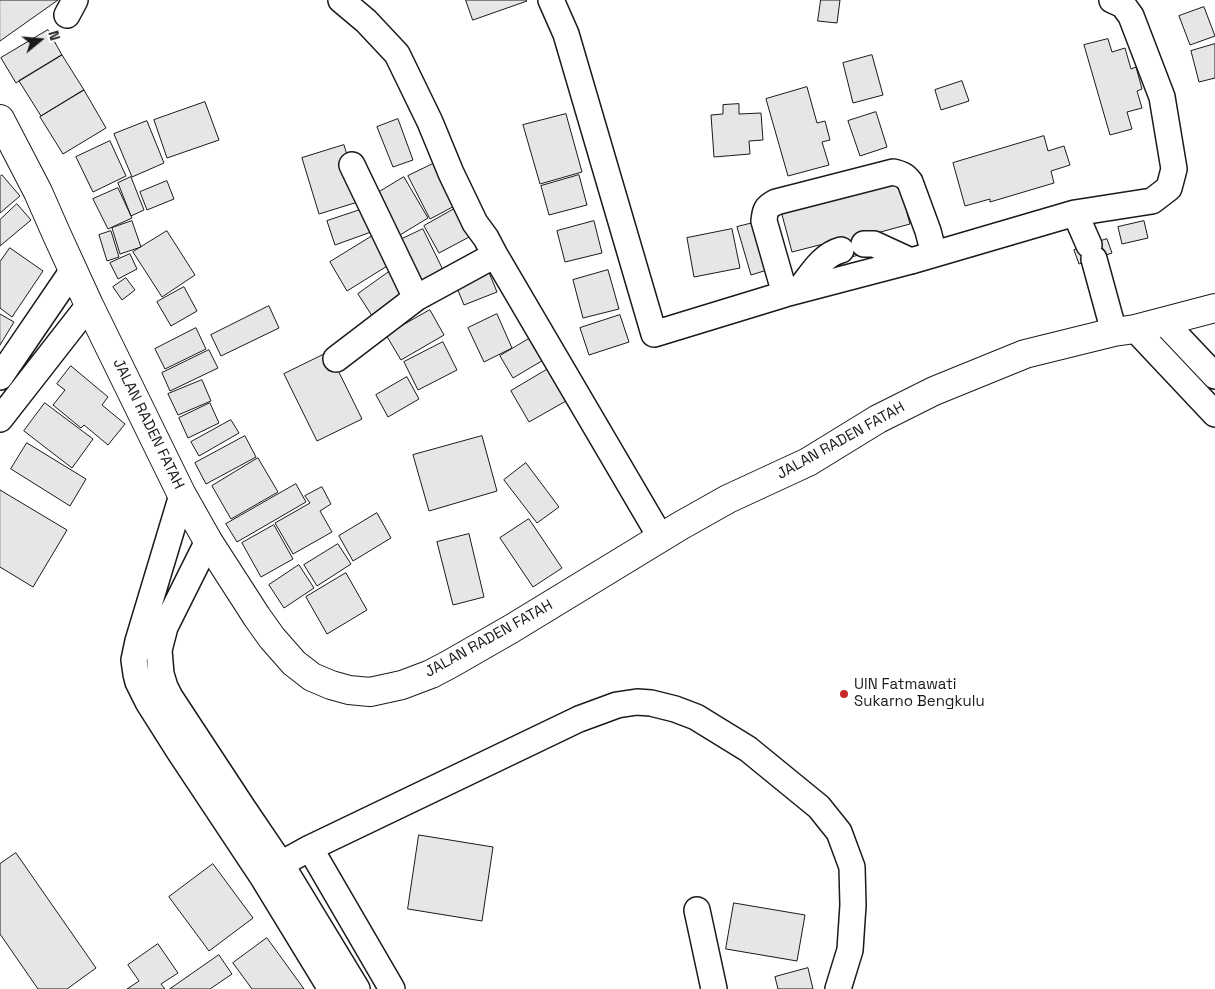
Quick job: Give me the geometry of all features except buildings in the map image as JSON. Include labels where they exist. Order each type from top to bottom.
[{"type":"highway","name":"JALAN RADEN FATAH","points":[[0,119],[38,192],[89,304],[182,495],[208,541],[257,617],[294,663],[312,677],[349,690],[370,692],[402,685],[431,674],[512,630],[661,538],[728,500],[808,462],[878,419],[934,391],[1025,354],[1164,322],[1215,308]]},
{"type":"street","points":[[341,0],[366,21],[396,54],[430,122],[476,223],[661,538]]},
{"type":"street","points":[[551,0],[566,34],[654,334],[792,292],[1075,213],[1152,201],[1169,188],[1174,169],[1162,97],[1131,16],[1122,5],[1112,0]]},
{"type":"street","points":[[352,165],[416,298]]},
{"type":"street","points":[[792,292],[764,221],[764,213],[768,206],[776,202],[893,172],[901,174],[910,182],[928,231],[922,257]]},
{"type":"street","points":[[1075,213],[1124,331],[1215,414]]},
{"type":"street","points":[[792,292],[825,257],[835,251],[874,244],[922,257]]},
{"type":"street","points":[[336,359],[416,298],[494,255]]},
{"type":"street","points":[[0,377],[73,270]]},
{"type":"street","points":[[0,419],[89,304]]},
{"type":"street","points":[[1164,322],[1215,376]]},
{"type":"street","points":[[182,495],[138,641],[134,660],[138,682],[159,719],[272,870],[357,989]]},
{"type":"street","points":[[208,541],[165,627],[159,650],[161,674],[170,697],[243,808],[331,989]]},
{"type":"street","points":[[272,870],[310,848],[578,719],[617,706],[637,702],[651,703],[696,717],[748,749],[819,807],[839,832],[852,867],[853,905],[850,950],[838,989]]},
{"type":"street","points":[[310,848],[392,989]]},
{"type":"street","points":[[697,910],[714,989]]},
{"type":"place","name":"UIN Fatmawati Sukarno Bengkulu","points":[[844,694]]}]
